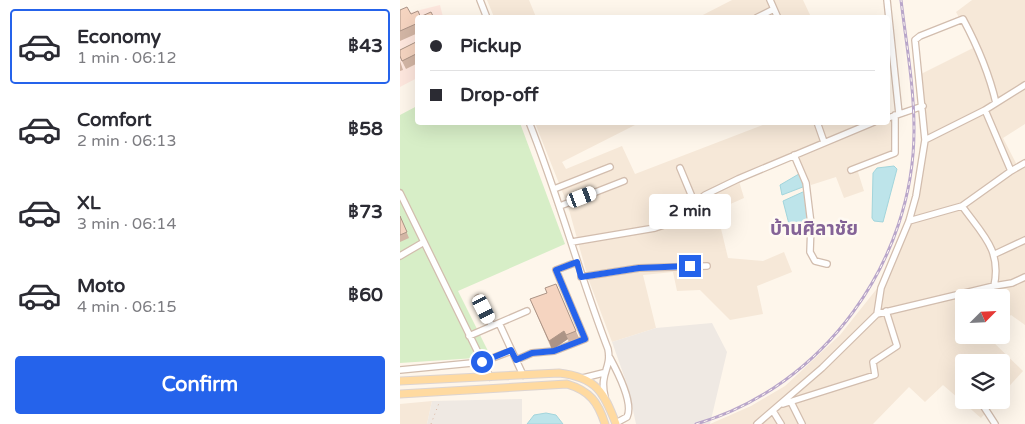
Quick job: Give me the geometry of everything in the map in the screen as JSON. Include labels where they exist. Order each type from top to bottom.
[{"type":"main road","points":[[400,381],[559,373],[583,378],[594,384],[606,398],[616,424]]},
{"type":"main road","points":[[400,394],[567,384],[589,393],[596,401],[605,424]]},
{"type":"street","points":[[480,0],[486,15]]},
{"type":"street","points":[[770,0],[777,15]]},
{"type":"street","points":[[887,0],[888,15]]},
{"type":"street","points":[[762,15],[774,9]]},
{"type":"street","points":[[876,314],[881,288],[909,221],[916,196],[925,140],[915,40],[920,36],[963,20],[978,47],[991,81],[996,103]]},
{"type":"street","points":[[851,170],[895,153],[897,114],[890,34]]},
{"type":"street","points":[[925,140],[985,110],[1025,85]]},
{"type":"street","points":[[890,117],[923,106]]},
{"type":"street","points":[[985,110],[1011,171]]},
{"type":"street","points":[[530,125],[560,206],[581,277],[628,402],[627,417],[616,424]]},
{"type":"street","points":[[818,125],[824,142]]},
{"type":"street","points":[[572,242],[655,228],[670,223],[705,195],[738,179],[866,125]]},
{"type":"street","points":[[794,155],[807,187],[811,224],[810,252],[815,261],[828,264]]},
{"type":"street","points":[[909,221],[962,206],[1025,162]]},
{"type":"street","points":[[554,189],[610,168]]},
{"type":"street","points":[[680,168],[696,202],[702,210]]},
{"type":"street","points":[[560,206],[624,181]]},
{"type":"street","points":[[400,193],[490,377]]},
{"type":"street","points":[[962,206],[995,254],[997,271],[994,286]]},
{"type":"street","points":[[995,254],[1025,240]]},
{"type":"street","points":[[400,256],[424,242]]},
{"type":"street","points":[[516,360],[532,353],[554,351],[585,339],[556,270],[577,262]]},
{"type":"street","points":[[581,277],[639,268],[707,266]]},
{"type":"street","points":[[761,423],[876,314],[1012,283],[1025,277]]},
{"type":"street","points":[[478,298],[492,326]]},
{"type":"street","points":[[469,336],[527,311]]},
{"type":"street","points":[[781,405],[875,375],[873,362],[897,346],[886,311]]},
{"type":"street","points":[[499,323],[522,375]]},
{"type":"street","points":[[400,370],[482,362],[511,350]]},
{"type":"street","points":[[606,398],[602,386],[603,373],[610,358]]},
{"type":"street","points":[[583,378],[603,373]]},
{"type":"street","points":[[791,402],[802,424]]},
{"type":"street","points":[[985,409],[995,424]]},
{"type":"street","points":[[773,411],[781,424]]},
{"type":"path","points":[[431,424],[439,403]]},
{"type":"shaded area","points":[[487,0],[529,0],[535,15],[493,15]]},
{"type":"shaded area","points":[[732,0],[803,0],[810,15],[703,15]]},
{"type":"shaded area","points":[[972,0],[1025,0],[1025,124],[1003,138],[1018,167],[1025,164],[1025,325],[1010,316],[1010,289],[955,289],[955,344],[995,344],[1006,354],[955,354],[955,395],[943,385],[925,402],[909,387],[873,424],[710,424],[751,406],[785,386],[840,335],[879,286],[895,251],[914,195],[922,141],[917,76],[975,47],[956,12]]},
{"type":"shaded area","points":[[440,5],[442,15],[415,15],[415,79],[400,87],[400,15]]},
{"type":"shaded area","points":[[896,112],[899,154],[857,169],[864,191],[844,198],[836,177],[811,185],[798,157],[739,181],[744,198],[726,206],[726,213],[718,216],[728,258],[763,261],[784,252],[792,272],[757,286],[763,314],[730,320],[700,290],[677,291],[673,272],[643,275],[656,328],[612,342],[588,278],[568,206],[536,125],[635,125],[562,162],[566,169],[622,146],[635,174],[763,125],[890,125],[890,114]]},
{"type":"shaded area","points":[[712,323],[727,352],[710,424],[636,424],[628,387],[612,342],[656,328]]},
{"type":"shaded area","points":[[1010,358],[1023,371],[1010,385]]},
{"type":"shaded area","points":[[522,399],[522,424],[427,424],[432,401]]},
{"type":"shaded area","points":[[432,401],[427,424],[400,424],[400,404]]},
{"type":"shaded area","points":[[971,409],[989,409],[981,418]]},
{"type":"green space","points":[[415,107],[415,125],[521,125],[565,244],[458,291],[491,357],[400,363],[400,115]]},
{"type":"water","points":[[894,166],[897,169],[883,222],[874,221],[872,218],[873,173],[877,168]]},
{"type":"water","points":[[804,171],[808,185],[782,195],[780,185]]},
{"type":"water","points":[[805,191],[809,229],[790,228],[783,201]]},
{"type":"water","points":[[546,413],[556,415],[563,424],[527,424],[534,415]]},
{"type":"building","points":[[407,7],[411,14],[418,11],[420,15],[415,15],[415,24],[400,31],[400,10]]},
{"type":"building","points":[[415,42],[415,54],[402,61],[400,50]]},
{"type":"building","points":[[400,216],[407,232],[400,235]]},
{"type":"building","points":[[556,284],[576,331],[566,335],[564,331],[549,341],[530,299],[547,293],[545,288]]},
{"type":"railway","points":[[696,424],[742,406],[784,381],[821,349],[853,312],[879,270],[898,225],[910,177],[914,128],[911,80],[901,0]]},
{"type":"district","name":"บ้านศิลาชัย","points":[[814,229]]},
{"type":"route","points":[[482,362],[511,350],[516,360],[532,353],[554,351],[585,339],[556,270],[577,262],[581,277],[639,268],[690,266]]}]
